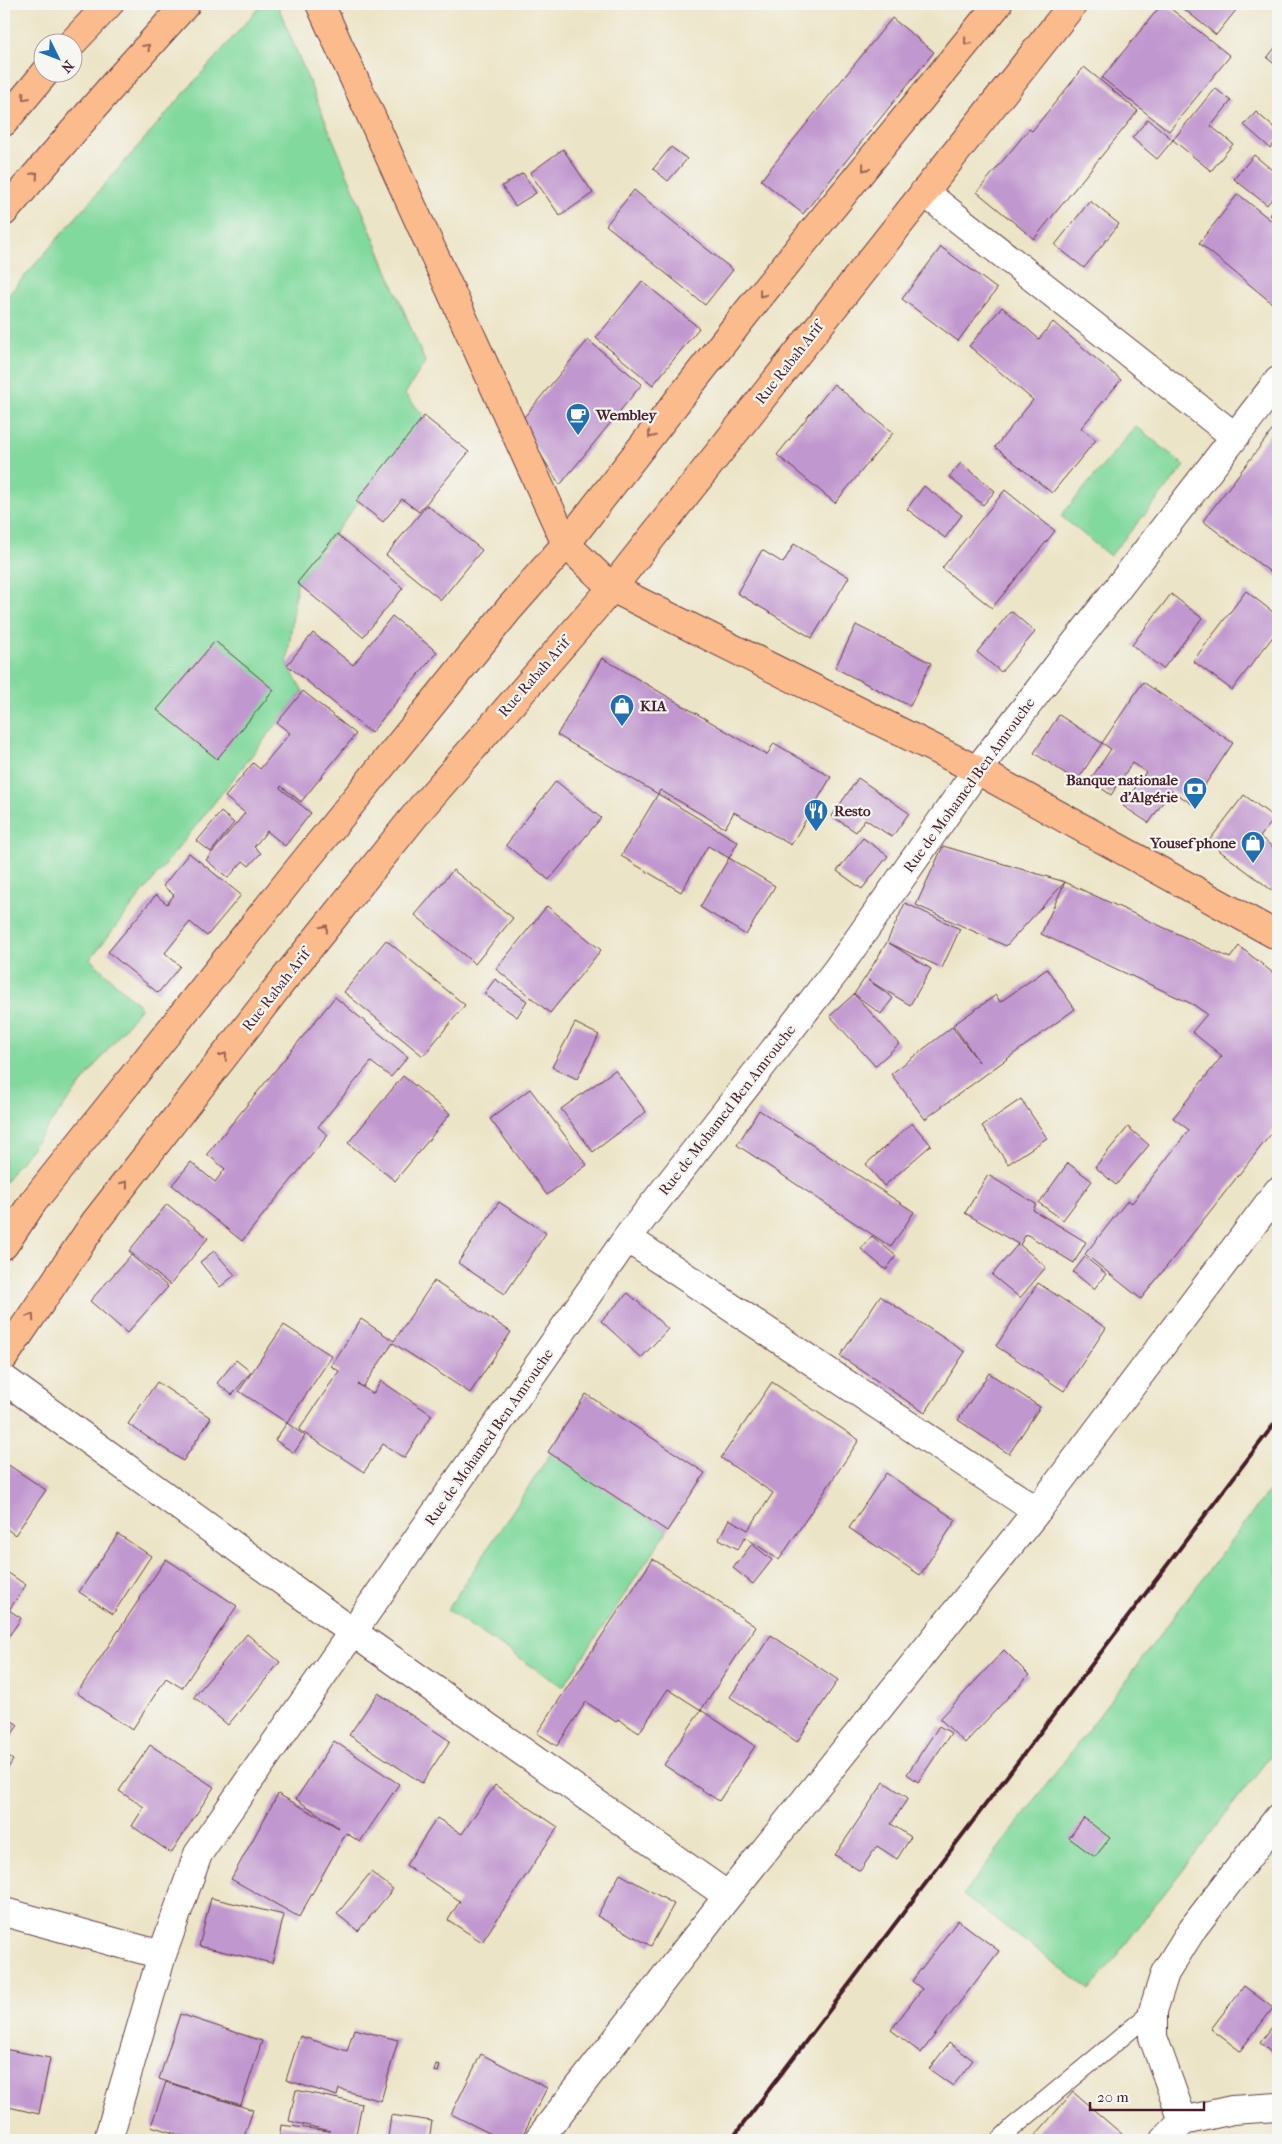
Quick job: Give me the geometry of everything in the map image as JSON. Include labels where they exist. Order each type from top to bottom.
[{"type":"main road","points":[[82,32],[109,4]]},
{"type":"main road","points":[[4,212],[114,84],[186,4]]},
{"type":"main road","points":[[320,4],[566,544],[612,588],[977,770],[1278,936]]},
{"type":"main road","points":[[4,1245],[33,1202],[300,868],[509,609],[566,544],[747,312],[998,4]]},
{"type":"main road","name":"Rue Rabah Arif","points":[[4,1357],[95,1222],[287,975],[421,808],[612,588],[1073,4]]},
{"type":"main road","points":[[4,122],[38,82]]},
{"type":"street","points":[[924,192],[1234,436]]},
{"type":"street","name":"Rue de Mohamed Ben Amrouche","points":[[108,2140],[162,1955],[198,1854],[627,1238],[836,971],[977,770],[1278,381]]},
{"type":"street","points":[[538,2140],[728,1896],[1037,1511],[1278,1191]]},
{"type":"street","points":[[627,1238],[1037,1511]]},
{"type":"street","points":[[4,1379],[354,1632],[728,1896]]},
{"type":"street","points":[[1278,1818],[1193,1928],[1165,1973],[1153,2011],[1153,2037],[1174,2131],[1232,2110],[1278,2107]]},
{"type":"street","points":[[4,1912],[162,1955]]},
{"type":"lane","points":[[1000,2140],[1153,2011]]},
{"type":"green space","points":[[262,4],[277,4],[425,362],[405,394],[424,416],[297,583],[287,664],[303,691],[90,959],[141,1007],[4,1183],[4,300]]},
{"type":"green space","points":[[1136,426],[1185,466],[1110,556],[1061,516]]},
{"type":"green space","points":[[551,1453],[667,1531],[563,1687],[447,1610]]},
{"type":"green space","points":[[1278,1479],[1278,1746],[1090,1990],[963,1895]]},
{"type":"building","points":[[1162,4],[1165,4],[1230,56],[1169,131],[1102,78]]},
{"type":"building","points":[[1178,4],[1241,4],[1216,35]]},
{"type":"building","points":[[892,18],[934,52],[803,214],[761,180]]},
{"type":"building","points":[[1278,44],[1278,67],[1267,58]]},
{"type":"building","points":[[1084,67],[1138,111],[1034,239],[977,192],[1029,129],[1032,131]]},
{"type":"building","points":[[1215,88],[1231,101],[1211,126],[1233,144],[1211,171],[1173,140]]},
{"type":"building","points":[[1256,112],[1278,131],[1278,139],[1270,148],[1244,125]]},
{"type":"building","points":[[1148,119],[1173,140],[1157,159],[1132,138]]},
{"type":"building","points":[[671,147],[687,159],[668,181],[653,169]]},
{"type":"building","points":[[563,149],[593,193],[560,216],[530,173]]},
{"type":"building","points":[[1254,155],[1278,175],[1278,191],[1267,205],[1234,179]]},
{"type":"building","points":[[523,173],[536,193],[515,206],[502,186]]},
{"type":"building","points":[[634,190],[733,270],[705,305],[606,225]]},
{"type":"building","points":[[1238,194],[1278,226],[1278,308],[1199,243]]},
{"type":"building","points":[[1090,201],[1119,224],[1084,268],[1055,245]]},
{"type":"building","points":[[1278,204],[1278,222],[1270,215]]},
{"type":"building","points":[[941,247],[997,289],[958,341],[902,299]]},
{"type":"building","points":[[642,281],[699,328],[653,385],[596,338]]},
{"type":"building","points":[[1002,307],[1039,339],[1053,322],[1121,380],[1081,428],[1096,440],[1052,493],[995,447],[1033,400],[969,346]]},
{"type":"building","points":[[588,340],[642,384],[560,485],[520,422]]},
{"type":"building","points":[[834,384],[893,433],[835,503],[777,455]]},
{"type":"building","points":[[424,416],[469,452],[419,512],[402,499],[383,522],[356,501]]},
{"type":"building","points":[[1278,423],[1278,578],[1203,521]]},
{"type":"building","points":[[961,463],[995,491],[983,505],[949,477]]},
{"type":"building","points":[[924,486],[962,515],[945,538],[907,509]]},
{"type":"building","points":[[1005,490],[1055,531],[992,608],[942,568]]},
{"type":"building","points":[[427,505],[482,550],[441,600],[386,555]]},
{"type":"building","points":[[337,534],[403,588],[363,637],[297,583]]},
{"type":"building","points":[[794,544],[849,577],[812,638],[737,593],[762,550],[783,563]]},
{"type":"building","points":[[1246,591],[1278,616],[1278,630],[1232,690],[1193,661]]},
{"type":"building","points":[[1171,594],[1202,618],[1163,669],[1132,645]]},
{"type":"building","points":[[1011,611],[1035,632],[1001,672],[977,652]]},
{"type":"building","points":[[392,616],[437,652],[371,733],[287,665],[313,633],[353,665]]},
{"type":"building","points":[[856,625],[931,663],[910,706],[835,668]]},
{"type":"building","points":[[215,641],[274,690],[217,759],[157,710]]},
{"type":"building","points":[[602,658],[767,755],[774,743],[831,777],[791,845],[734,812],[725,828],[660,790],[658,794],[557,735]]},
{"type":"building","points":[[1143,682],[1233,743],[1192,804],[1171,790],[1149,823],[1123,806],[1146,772],[1132,763],[1111,795],[1090,780],[1111,749],[1102,743]]},
{"type":"building","points":[[303,691],[356,734],[301,802],[281,786],[280,788],[311,813],[285,846],[267,831],[254,847],[261,853],[249,866],[243,861],[228,878],[206,860],[245,813],[225,797],[253,763],[260,769],[290,733],[277,723]]},
{"type":"building","points":[[1059,715],[1102,743],[1077,781],[1034,753]]},
{"type":"building","points":[[858,778],[909,813],[892,837],[865,819],[856,832],[832,816]]},
{"type":"building","points":[[556,781],[601,818],[549,880],[506,845]]},
{"type":"building","points":[[658,794],[738,842],[729,858],[708,846],[681,892],[621,856]]},
{"type":"building","points":[[1244,795],[1275,818],[1260,837],[1278,851],[1278,895],[1208,842]]},
{"type":"building","points":[[221,812],[234,823],[211,852],[197,841]]},
{"type":"building","points":[[863,838],[888,856],[862,889],[837,871]]},
{"type":"building","points":[[943,846],[1065,882],[1006,946],[916,905]]},
{"type":"building","points":[[189,853],[241,895],[207,936],[190,922],[165,953],[180,966],[158,993],[108,952],[156,895],[167,904],[174,895],[163,886]]},
{"type":"building","points":[[729,858],[775,886],[746,935],[700,907]]},
{"type":"building","points":[[453,870],[513,918],[475,964],[415,915]]},
{"type":"building","points":[[1065,882],[1230,958],[1239,946],[1278,977],[1278,1125],[1141,1299],[1085,1254],[1128,1200],[1132,1203],[1189,1130],[1173,1118],[1222,1056],[1192,1032],[1207,1014],[1194,1005],[1041,934]]},
{"type":"building","points":[[905,903],[960,929],[942,968],[889,943],[931,969],[910,1005],[868,980],[893,998],[881,1014],[854,994],[887,942]]},
{"type":"building","points":[[547,906],[601,950],[550,1013],[496,969]]},
{"type":"building","points":[[386,940],[465,1005],[423,1056],[344,992]]},
{"type":"building","points":[[1047,969],[1075,1009],[925,1119],[891,1074],[952,1027],[979,1062],[953,1025],[996,995],[1000,1002]]},
{"type":"building","points":[[495,979],[527,1001],[517,1017],[484,994]]},
{"type":"building","points":[[854,994],[899,1044],[875,1066],[830,1016]]},
{"type":"building","points":[[335,997],[408,1057],[391,1077],[371,1062],[318,1127],[328,1135],[242,1241],[172,1185],[191,1162],[215,1182],[225,1169],[207,1154]]},
{"type":"building","points":[[575,1023],[599,1035],[577,1079],[552,1067]]},
{"type":"building","points":[[615,1070],[646,1112],[593,1152],[561,1109]]},
{"type":"building","points":[[403,1076],[450,1114],[395,1181],[348,1143]]},
{"type":"building","points":[[530,1089],[587,1165],[547,1195],[490,1119]]},
{"type":"building","points":[[1021,1099],[1047,1138],[1008,1164],[982,1126]]},
{"type":"building","points":[[759,1110],[914,1212],[891,1247],[737,1145]]},
{"type":"building","points":[[912,1123],[931,1145],[884,1186],[866,1164]]},
{"type":"building","points":[[1128,1127],[1149,1145],[1116,1185],[1095,1167]]},
{"type":"building","points":[[1068,1163],[1092,1181],[1063,1220],[1039,1203]]},
{"type":"building","points":[[988,1175],[1036,1204],[1033,1210],[1086,1242],[1074,1263],[1026,1234],[1020,1245],[1046,1267],[1020,1298],[992,1275],[1018,1244],[965,1213]]},
{"type":"building","points":[[499,1202],[546,1233],[505,1294],[458,1263]]},
{"type":"building","points":[[167,1204],[208,1238],[170,1285],[129,1251]]},
{"type":"building","points":[[872,1236],[896,1256],[886,1270],[861,1249]]},
{"type":"building","points":[[214,1251],[235,1275],[220,1287],[200,1262]]},
{"type":"building","points":[[131,1255],[168,1287],[127,1333],[90,1301]]},
{"type":"building","points":[[1085,1257],[1106,1274],[1094,1289],[1073,1272]]},
{"type":"building","points":[[434,1281],[511,1332],[470,1393],[393,1343],[363,1387],[358,1384],[373,1394],[381,1381],[432,1415],[404,1458],[383,1444],[364,1472],[299,1430],[339,1371],[331,1366],[361,1319],[394,1341]]},
{"type":"building","points":[[1038,1283],[1106,1328],[1064,1391],[996,1346]]},
{"type":"building","points":[[628,1293],[668,1329],[641,1358],[601,1321]]},
{"type":"building","points":[[880,1296],[965,1352],[925,1413],[840,1356]]},
{"type":"building","points":[[284,1325],[332,1356],[287,1423],[239,1391]]},
{"type":"building","points":[[236,1360],[251,1372],[232,1395],[217,1383]]},
{"type":"building","points":[[989,1373],[1040,1407],[1009,1454],[958,1420]]},
{"type":"building","points":[[157,1382],[211,1418],[183,1461],[128,1424]]},
{"type":"building","points":[[772,1382],[859,1440],[779,1560],[745,1537],[738,1549],[719,1539],[729,1519],[748,1530],[773,1493],[721,1458]]},
{"type":"building","points":[[586,1394],[705,1473],[667,1531],[548,1452]]},
{"type":"building","points":[[287,1423],[305,1436],[294,1453],[275,1440]]},
{"type":"building","points":[[4,1462],[46,1490],[15,1535],[4,1527]]},
{"type":"building","points":[[886,1473],[956,1520],[920,1575],[849,1528]]},
{"type":"building","points":[[118,1534],[151,1556],[113,1614],[79,1592]]},
{"type":"building","points":[[752,1544],[772,1560],[753,1584],[733,1568]]},
{"type":"building","points":[[166,1559],[237,1606],[182,1688],[166,1678],[132,1730],[77,1693]]},
{"type":"building","points":[[653,1559],[756,1627],[701,1710],[668,1689],[639,1733],[618,1719],[616,1722],[586,1702],[557,1746],[537,1733]]},
{"type":"building","points":[[4,1570],[26,1585],[9,1610],[21,1618],[4,1644]]},
{"type":"building","points":[[247,1634],[280,1662],[228,1725],[194,1697]]},
{"type":"building","points":[[771,1635],[838,1680],[797,1742],[730,1697]]},
{"type":"building","points":[[1004,1650],[1029,1675],[965,1743],[940,1719]]},
{"type":"building","points":[[378,1693],[450,1741],[422,1783],[349,1735]]},
{"type":"building","points":[[701,1710],[755,1746],[719,1801],[664,1765]]},
{"type":"building","points":[[4,1715],[18,1725],[6,1743],[4,1742]]},
{"type":"building","points":[[939,1726],[951,1733],[918,1782],[907,1774]]},
{"type":"building","points":[[334,1741],[399,1784],[360,1842],[346,1833],[299,1917],[231,1879],[278,1794],[339,1828],[296,1799]]},
{"type":"building","points":[[150,1745],[214,1787],[171,1853],[132,1826],[144,1807],[119,1791]]},
{"type":"building","points":[[4,1754],[13,1760],[4,1775]]},
{"type":"building","points":[[884,1782],[908,1798],[891,1824],[911,1837],[897,1859],[877,1846],[860,1871],[835,1855]]},
{"type":"building","points":[[495,1785],[558,1827],[482,1942],[448,1920],[460,1901],[406,1865],[437,1818],[462,1834]]},
{"type":"building","points":[[1084,1818],[1110,1838],[1095,1857],[1069,1838]]},
{"type":"building","points":[[371,1872],[393,1889],[358,1931],[337,1914]]},
{"type":"building","points":[[620,1874],[674,1904],[651,1946],[597,1916]]},
{"type":"building","points":[[211,1898],[284,1915],[272,1963],[199,1946]]},
{"type":"building","points":[[958,1920],[999,1951],[921,2053],[891,2030],[922,1989],[912,1981]]},
{"type":"building","points":[[1244,1986],[1273,2008],[1240,2051],[1211,2029]]},
{"type":"building","points":[[180,2014],[262,2041],[241,2105],[159,2079]]},
{"type":"building","points":[[1278,2019],[1278,2058],[1260,2043]]},
{"type":"building","points":[[354,2029],[398,2040],[381,2101],[339,2089],[337,2096],[286,2080],[300,2036],[347,2051]]},
{"type":"building","points":[[949,2043],[973,2060],[953,2086],[929,2069]]},
{"type":"building","points":[[4,2049],[50,2058],[39,2114],[4,2106]]},
{"type":"building","points":[[481,2054],[547,2088],[520,2140],[503,2140],[451,2114]]},
{"type":"building","points":[[436,2064],[440,2065],[438,2072],[434,2071]]},
{"type":"building","points":[[166,2082],[253,2110],[243,2140],[195,2140],[151,2126]]},
{"type":"building","points":[[296,2090],[362,2104],[356,2134],[388,2138],[391,2115],[432,2121],[429,2140],[279,2140],[281,2125],[330,2131],[289,2121]]},
{"type":"building","points":[[1073,2092],[1123,2135],[1118,2140],[1032,2139]]},
{"type":"railway","points":[[731,2140],[1278,1419]]},
{"type":"place","name":"Wembley","points":[[578,436]]},
{"type":"place","name":"KIA","points":[[622,727]]},
{"type":"place","name":"Banque nationale d'Algérie","points":[[1195,810]]},
{"type":"place","name":"Resto","points":[[816,832]]},
{"type":"place","name":"Yousef phone","points":[[1253,864]]}]
